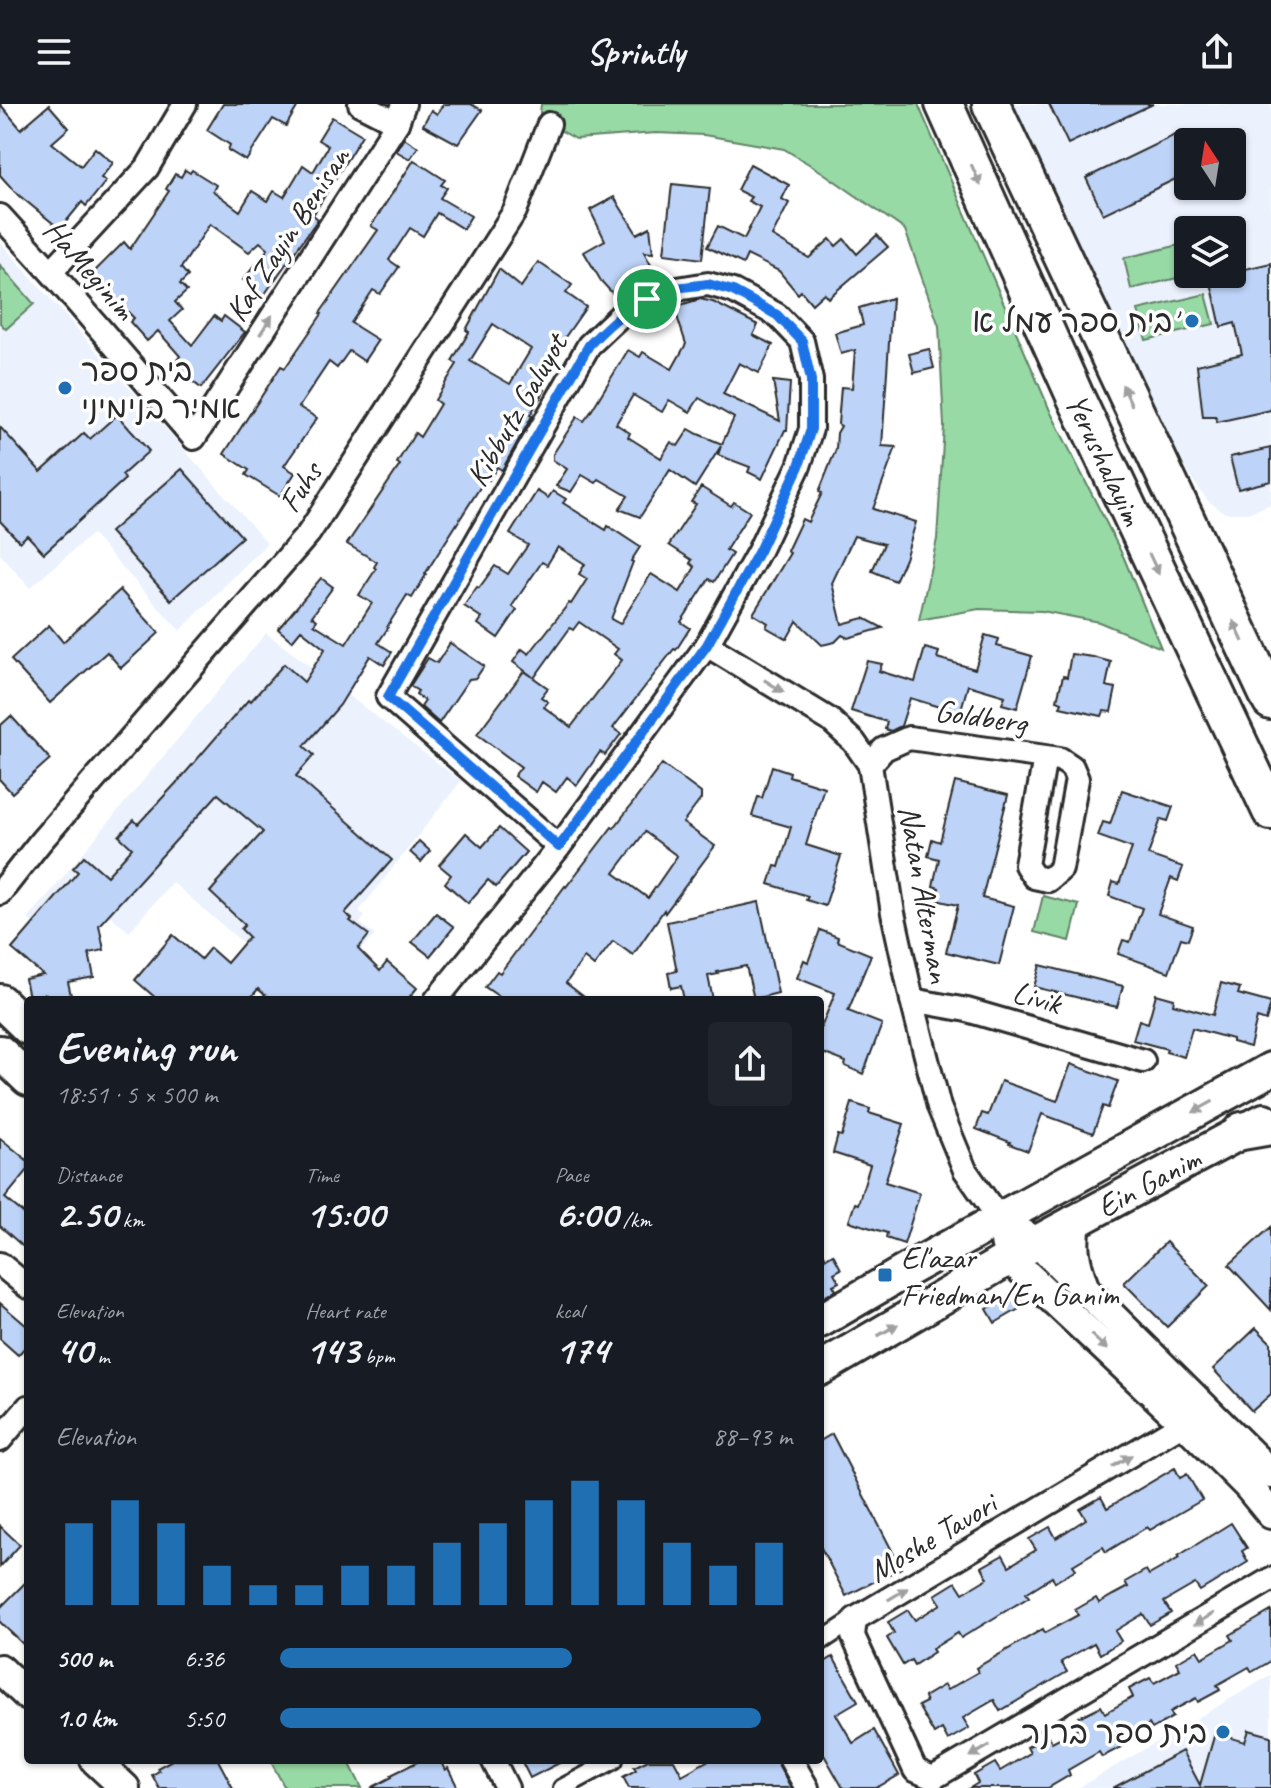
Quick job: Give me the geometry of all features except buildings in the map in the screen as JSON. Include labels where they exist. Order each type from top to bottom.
[{"type":"highway","name":"Yerushalayim","points":[[944,104],[1075,396],[1271,811]]},
{"type":"highway","name":"Yerushalayim","points":[[991,104],[1271,701]]},
{"type":"main road","points":[[0,1001],[24,1024]]},
{"type":"main road","points":[[0,1052],[24,1075]]},
{"type":"main road","name":"Ein Ganim","points":[[824,1319],[1271,1069]]},
{"type":"main road","name":"Ein Ganim","points":[[824,1367],[1037,1242],[1261,1125]]},
{"type":"main road","points":[[1074,1222],[1071,1244],[1073,1263],[1082,1287]]},
{"type":"street","points":[[51,272],[147,168],[185,104]]},
{"type":"street","points":[[360,104],[401,114]]},
{"type":"street","name":"Kaf Zayin Benisan","points":[[194,438],[401,114]]},
{"type":"street","name":"Fuhs","points":[[0,893],[41,841],[309,533],[515,211],[549,124]]},
{"type":"street","name":"HaMeginim","points":[[0,216],[194,438]]},
{"type":"street","name":"Kibbutz Galuyot","points":[[439,996],[559,847],[707,645],[759,551],[799,466],[811,429],[811,380],[802,341],[777,315],[733,291],[708,284],[665,291],[624,312],[589,345],[388,697],[559,847]]},
{"type":"street","name":"Natan Alterman","points":[[707,645],[830,720],[854,742],[870,765],[893,913],[939,1107],[965,1170],[1000,1220]]},
{"type":"street","name":"Goldberg","points":[[870,765],[884,749],[909,738],[1060,759],[1072,767],[1077,779],[1061,869],[1048,880],[1034,877],[1026,865],[1045,757]]},
{"type":"street","name":"Fuhs","points":[[0,870],[41,841]]},
{"type":"street","name":"Livik","points":[[912,1000],[967,1010],[1143,1061]]},
{"type":"street","points":[[1000,1220],[1037,1242],[1082,1287],[1195,1416],[1271,1514]]},
{"type":"street","points":[[1000,1220],[1009,1258],[1195,1416],[1271,1474]]},
{"type":"street","points":[[0,1264],[24,1284]]},
{"type":"street","points":[[0,1440],[24,1412]]},
{"type":"street","name":"Moshe Tavori","points":[[1195,1416],[855,1619],[853,1636],[915,1770],[933,1778],[1271,1579]]},
{"type":"street","points":[[824,1639],[855,1619]]},
{"type":"street","points":[[0,1669],[24,1692]]},
{"type":"street","points":[[99,1764],[125,1788]]},
{"type":"street","points":[[495,1764],[507,1788]]},
{"type":"street","points":[[562,1788],[607,1764]]},
{"type":"street","points":[[793,1764],[807,1788]]},
{"type":"shaded area","name":"בית ספר עמל א'","points":[[1014,104],[1271,104],[1271,504],[1248,513],[1225,513],[1208,501],[1190,476],[1135,368]]},
{"type":"shaded area","name":"בית ספר אמיר בנימיני","points":[[0,242],[267,543],[180,631],[92,534],[30,588],[0,554]]},
{"type":"shaded area","points":[[266,633],[461,781],[359,911],[365,916],[360,923],[375,935],[333,978],[277,972],[172,882],[129,932],[85,894],[49,937],[28,919]]},
{"type":"shaded area","name":"בית ספר ברנר","points":[[1271,1675],[1271,1788],[1078,1788]]},
{"type":"green space","points":[[541,104],[918,104],[1051,413],[1124,558],[1161,648],[1099,622],[1042,611],[979,609],[919,620],[937,539],[944,426],[939,326],[905,230],[784,149],[704,135],[656,133],[576,139],[549,124],[540,113]]},
{"type":"green space","points":[[1174,246],[1174,279],[1131,289],[1124,258]]},
{"type":"green space","points":[[0,265],[34,304],[6,329],[0,323]]},
{"type":"green space","points":[[1206,294],[1214,324],[1146,340],[1138,310]]},
{"type":"green space","points":[[1043,896],[1079,905],[1070,941],[1034,932]]},
{"type":"green space","points":[[272,1764],[350,1764],[362,1788],[285,1788]]},
{"type":"place","name":"בית ספר עמל א'","points":[[1192,321]]},
{"type":"place","name":"בית ספר אמיר בנימיני","points":[[65,388]]},
{"type":"place","name":"El'azar Friedman/En Ganim","points":[[885,1275]]},
{"type":"place","name":"בית ספר ברנר","points":[[1223,1732]]},
{"type":"route","points":[[708,284],[733,291],[777,315],[802,341],[811,380],[811,429],[799,466],[759,551],[707,645],[559,847],[388,697],[589,345],[624,312],[647,299],[665,291],[708,284]]}]
